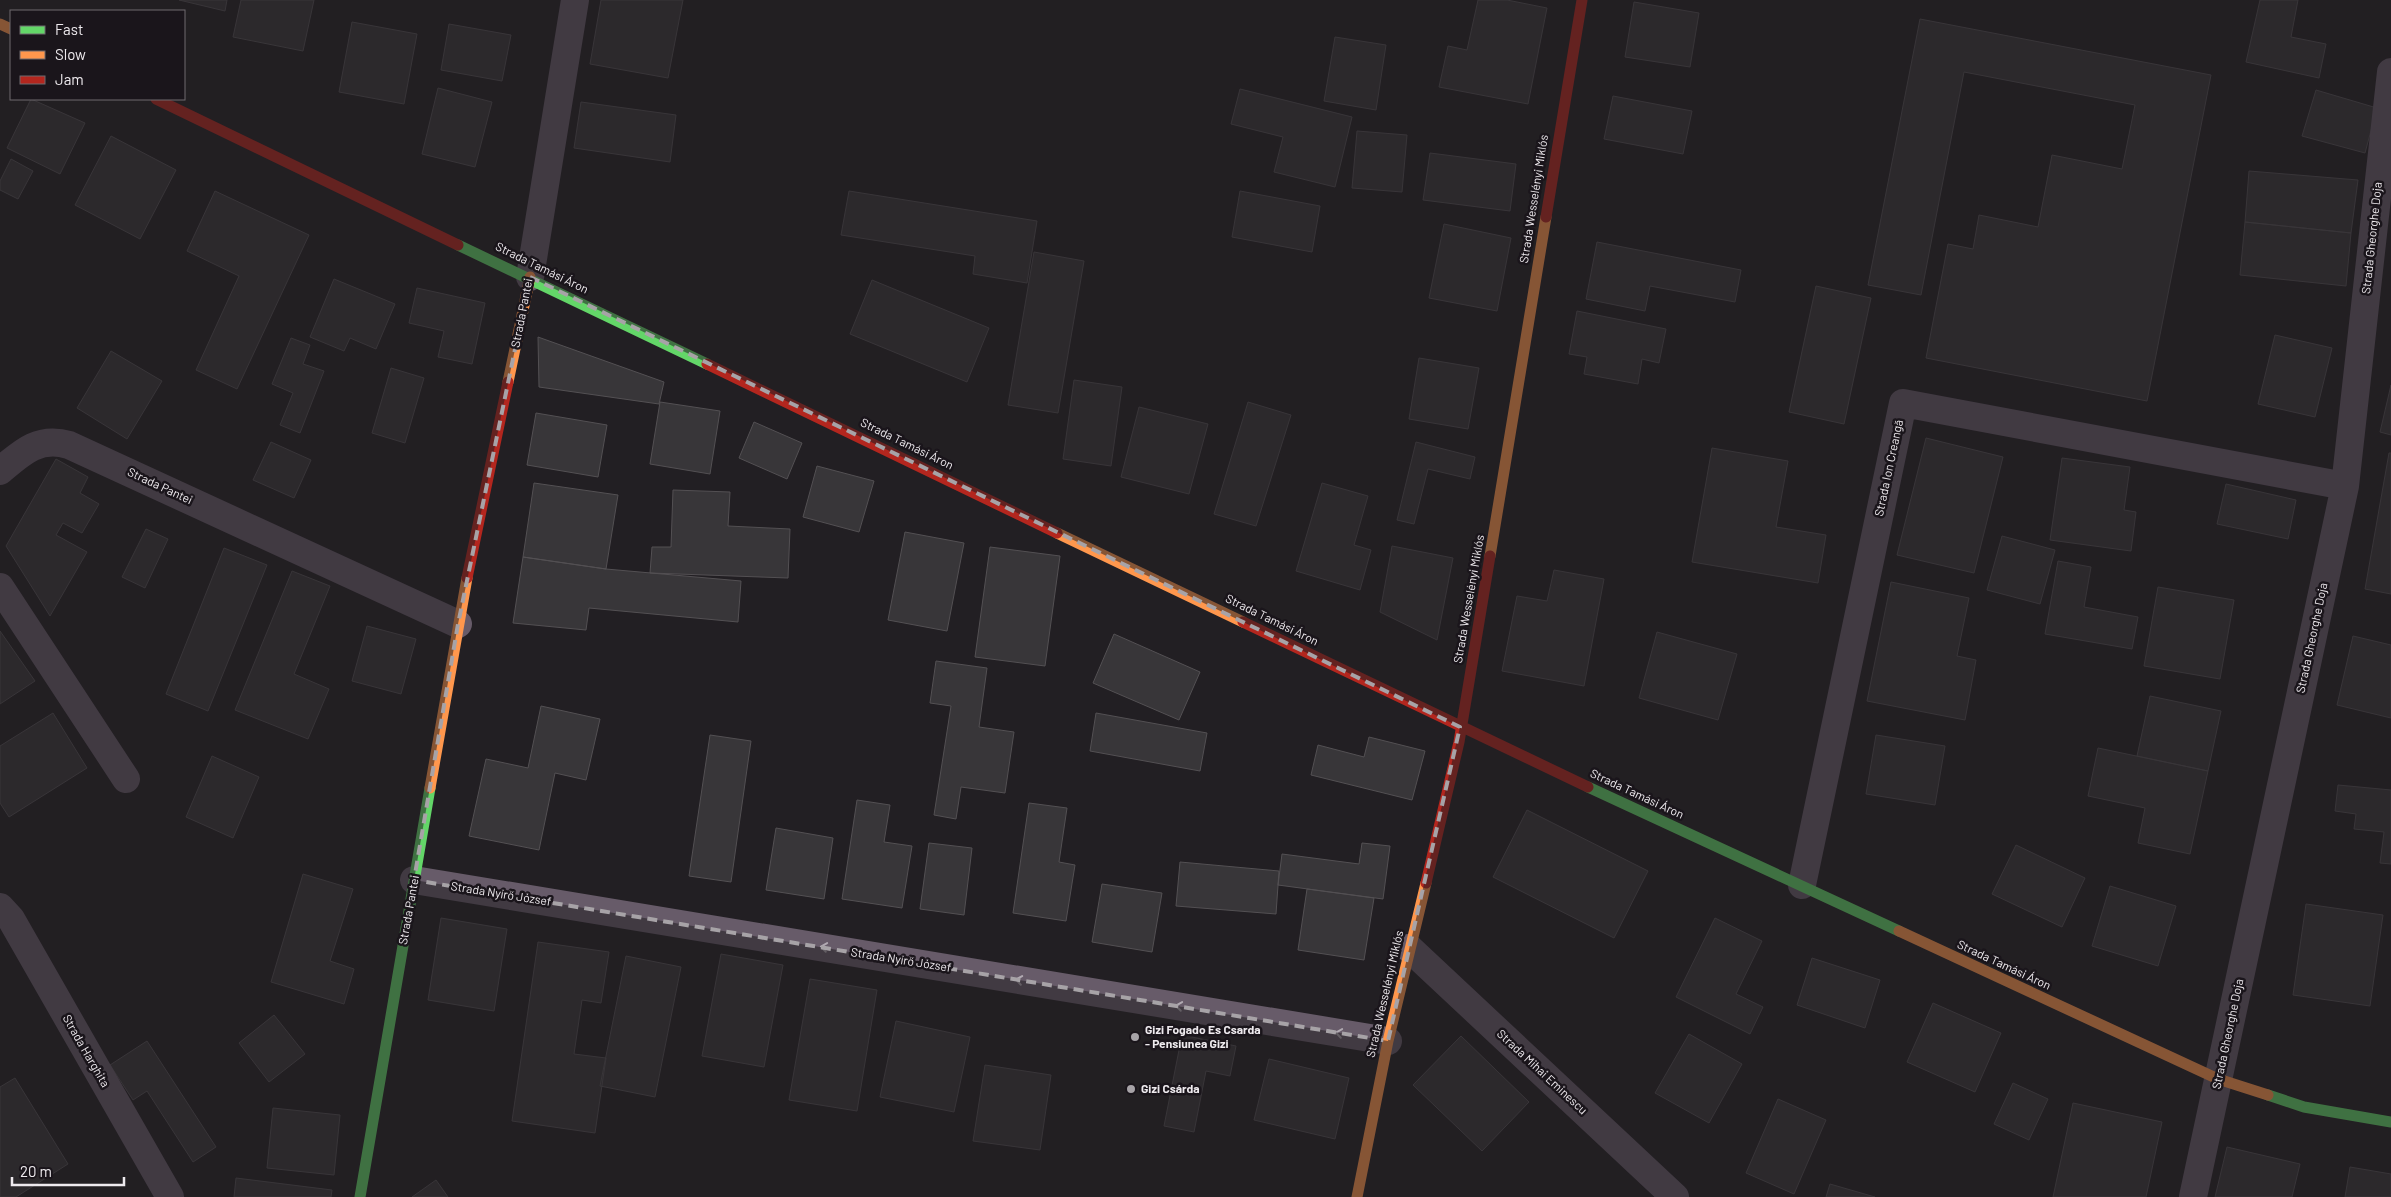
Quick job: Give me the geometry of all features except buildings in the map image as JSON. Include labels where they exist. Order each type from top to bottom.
[{"type":"main road","name":"Strada Wesselényi Miklós","points":[[1357,1197],[1388,1041],[1459,742],[1582,0]]},
{"type":"main road","name":"Strada Tamási Áron","points":[[158,100],[530,277],[1460,727],[2218,1079],[2304,1107],[2391,1122]]},
{"type":"main road","name":"Strada Pantei","points":[[360,1197],[458,624],[530,277]]},
{"type":"street","name":"Strada Pantei","points":[[530,277],[576,0]]},
{"type":"street","name":"Strada Gheorghe Doja","points":[[2193,1197],[2345,486],[2391,72]]},
{"type":"street","name":"Strada Ion Creangă","points":[[1802,885],[1903,403],[2345,486]]},
{"type":"street","name":"Strada Pantei","points":[[0,471],[22,451],[41,442],[59,442],[69,445],[458,624]]},
{"type":"street","points":[[0,587],[126,779]]},
{"type":"street","name":"Strada Nyírő József","points":[[414,880],[1388,1041]]},
{"type":"street","name":"Strada Harghita","points":[[0,907],[11,919],[170,1197]]},
{"type":"street","name":"Strada Mihai Eminescu","points":[[1409,948],[1675,1197]]},
{"type":"highlighted area","points":[[530,277],[1460,727],[1388,1041],[414,880],[458,624]]},
{"type":"traffic: fast","points":[[458,245],[707,364]]},
{"type":"traffic: fast","points":[[1588,787],[1899,931]]},
{"type":"traffic: fast","points":[[360,1197],[430,788]]},
{"type":"traffic: fast","points":[[2268,1095],[2304,1107],[2391,1122]]},
{"type":"traffic: slow","points":[[0,24],[10,29]]},
{"type":"traffic: slow","points":[[1490,556],[1546,217]]},
{"type":"traffic: slow","points":[[508,382],[530,277]]},
{"type":"traffic: slow","points":[[1057,533],[1243,622]]},
{"type":"traffic: slow","points":[[430,788],[467,578]]},
{"type":"traffic: slow","points":[[1357,1197],[1388,1041],[1426,883]]},
{"type":"traffic: slow","points":[[1899,931],[2218,1079],[2268,1095]]},
{"type":"traffic: jam","points":[[1546,217],[1582,0]]},
{"type":"traffic: jam","points":[[158,100],[458,245]]},
{"type":"traffic: jam","points":[[707,364],[1057,533]]},
{"type":"traffic: jam","points":[[467,578],[508,382]]},
{"type":"traffic: jam","points":[[1426,883],[1459,742],[1490,556]]},
{"type":"traffic: jam","points":[[1243,622],[1588,787]]},
{"type":"place","name":"Gizi Fogado Es Csarda - Pensiunea Gizi","points":[[1135,1037]]},
{"type":"place","name":"Gizi Csárda","points":[[1131,1089]]}]
